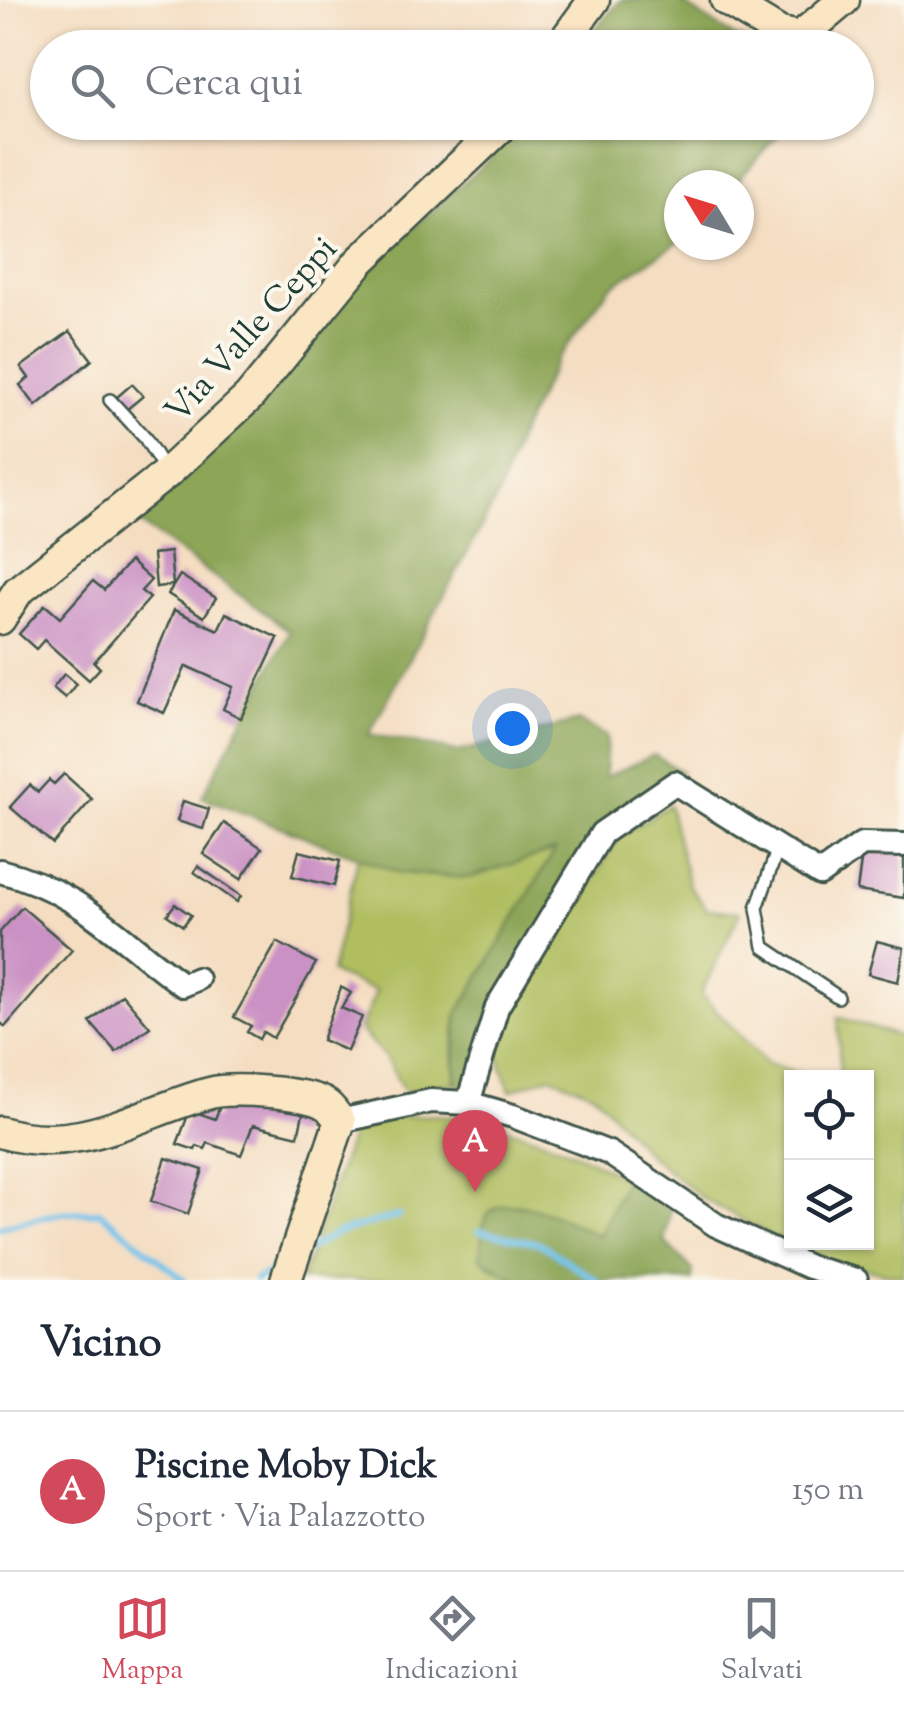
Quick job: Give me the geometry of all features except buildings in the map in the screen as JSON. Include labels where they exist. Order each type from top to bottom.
[{"type":"street","points":[[572,30],[594,0]]},
{"type":"street","points":[[726,0],[775,30]]},
{"type":"street","points":[[807,30],[844,0]]},
{"type":"street","name":"Via Valle Ceppi","points":[[0,618],[18,591],[167,473],[249,397],[360,260],[487,140]]},
{"type":"street","points":[[468,1103],[497,1007],[602,833],[675,782],[820,874],[862,844],[904,844]]},
{"type":"street","points":[[0,872],[42,882],[89,908],[128,946],[182,985],[197,979]]},
{"type":"street","points":[[0,1132],[52,1140],[120,1128],[212,1092],[304,1096],[326,1104],[340,1121]]},
{"type":"street","points":[[340,1121],[431,1101],[468,1103],[569,1134],[608,1153],[716,1225],[809,1267],[856,1280]]},
{"type":"street","points":[[288,1276],[340,1121]]},
{"type":"lane","points":[[110,400],[145,438],[167,473]]},
{"type":"lane","points":[[778,848],[757,908],[764,947],[838,998]]},
{"type":"green space","points":[[621,0],[677,0],[724,30],[594,30]]},
{"type":"green space","points":[[506,140],[774,140],[747,170],[664,170],[664,252],[610,287],[556,361],[518,438],[498,496],[369,734],[458,752],[578,721],[607,736],[605,777],[654,755],[681,772],[595,830],[465,1089],[455,1083],[457,1015],[555,850],[469,878],[399,873],[202,797],[290,631],[128,515],[366,270]]},
{"type":"green space","points":[[669,805],[689,886],[707,909],[740,912],[701,994],[767,1064],[787,1070],[784,1070],[784,1242],[702,1198],[646,1152],[595,1094],[550,1076],[510,1091],[498,1055],[520,1001],[619,837]]},
{"type":"green space","points":[[556,849],[457,1015],[455,1083],[404,1091],[385,1057],[360,1030],[376,991],[331,973],[359,854],[412,873],[458,876],[503,867]]},
{"type":"green space","points":[[838,1017],[904,1038],[904,1277],[813,1258],[798,1250],[874,1250],[874,1070],[840,1070]]},
{"type":"green space","points":[[443,1115],[537,1138],[625,1180],[599,1236],[566,1220],[487,1264],[518,1280],[301,1280],[353,1130],[401,1116]]},
{"type":"green space","points":[[625,1180],[671,1210],[664,1241],[693,1270],[692,1280],[518,1280],[480,1258],[485,1220],[491,1211],[502,1206],[529,1207],[599,1236]]},
{"type":"waterway","points":[[0,1227],[60,1213],[100,1212],[184,1280]]},
{"type":"waterway","points":[[308,1250],[337,1233],[399,1216]]},
{"type":"waterway","points":[[479,1231],[539,1243],[596,1280]]},
{"type":"waterway","points":[[255,1280],[280,1266]]},
{"type":"place","name":"Piscine Moby Dick","points":[[475,1192]]}]
